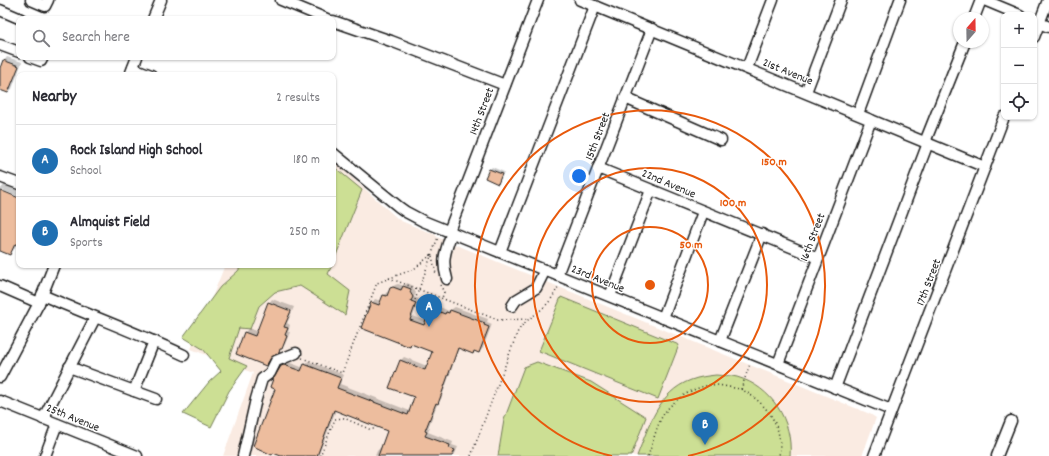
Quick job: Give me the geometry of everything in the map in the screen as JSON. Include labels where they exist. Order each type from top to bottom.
[{"type":"street","points":[[31,0],[45,6],[48,0]]},
{"type":"street","points":[[154,16],[160,0]]},
{"type":"street","points":[[281,0],[320,16]]},
{"type":"street","name":"14th Street","points":[[447,279],[444,270],[444,256],[451,231],[538,0]]},
{"type":"street","name":"21st Avenue","points":[[580,0],[600,5],[652,29],[985,166]]},
{"type":"street","points":[[747,68],[773,0]]},
{"type":"street","points":[[806,92],[841,0]]},
{"type":"street","points":[[858,114],[900,0]]},
{"type":"street","points":[[976,12],[981,0]]},
{"type":"street","points":[[984,0],[1013,12]]},
{"type":"street","points":[[1048,0],[1037,22],[1049,27]]},
{"type":"street","points":[[500,252],[600,5]]},
{"type":"street","points":[[0,10],[16,17]]},
{"type":"street","points":[[336,22],[391,40],[505,85]]},
{"type":"street","name":"15th Street","points":[[558,280],[598,168],[652,29]]},
{"type":"street","points":[[0,45],[16,51]]},
{"type":"street","points":[[835,388],[963,48]]},
{"type":"street","points":[[132,72],[136,60]]},
{"type":"street","points":[[625,98],[721,140]]},
{"type":"street","name":"16th Street","points":[[778,364],[871,120]]},
{"type":"street","name":"17th Street","points":[[874,456],[1003,120]]},
{"type":"street","name":"23rd Avenue","points":[[336,155],[406,212],[423,221],[545,270],[558,280],[610,296],[891,410]]},
{"type":"street","name":"22nd Avenue","points":[[598,168],[818,258]]},
{"type":"street","points":[[0,177],[16,183]]},
{"type":"street","points":[[610,296],[651,190]]},
{"type":"street","points":[[663,318],[703,212]]},
{"type":"street","points":[[720,341],[762,234]]},
{"type":"street","points":[[0,377],[40,299],[53,268]]},
{"type":"street","points":[[512,306],[516,300],[536,288],[545,270]]},
{"type":"street","points":[[0,286],[95,318],[154,340],[184,355]]},
{"type":"street","points":[[43,419],[95,318]]},
{"type":"street","points":[[134,391],[154,340]]},
{"type":"street","points":[[243,456],[262,379],[270,373],[276,361],[296,353]]},
{"type":"street","points":[[69,367],[156,399]]},
{"type":"street","name":"25th Avenue","points":[[0,401],[57,424],[123,454],[137,456]]},
{"type":"street","points":[[998,456],[1010,421]]},
{"type":"street","points":[[45,456],[57,424]]},
{"type":"path","points":[[415,300],[439,235]]},
{"type":"path","points":[[296,353],[303,358],[342,373],[377,282],[414,269],[432,254]]},
{"type":"path","points":[[389,278],[498,320],[506,321],[529,318]]},
{"type":"path","points":[[471,456],[518,331],[529,318],[551,300],[558,280]]},
{"type":"path","points":[[740,389],[750,364]]},
{"type":"path","points":[[648,456],[663,415],[684,395],[710,385],[740,389],[760,401],[774,422],[780,443],[779,456]]},
{"type":"path","points":[[320,456],[335,419],[344,418],[369,429],[375,428]]},
{"type":"shaded area","points":[[336,163],[401,221],[870,414],[876,418],[862,456],[223,456],[253,373],[191,349],[224,268],[336,268]]},
{"type":"green space","points":[[336,168],[362,190],[336,255]]},
{"type":"green space","points":[[240,268],[331,268],[328,274],[350,291],[345,315],[300,286],[275,292],[259,306],[250,329],[239,328],[229,358],[247,366],[229,391],[211,427],[183,414],[209,382],[221,371],[203,349],[183,337],[220,287]]},
{"type":"green space","points":[[561,297],[679,345],[658,399],[539,351]]},
{"type":"green space","points":[[537,362],[591,382],[646,417],[631,456],[498,456],[504,420],[524,367]]},
{"type":"green space","points":[[716,375],[737,377],[749,382],[770,397],[784,418],[788,430],[790,456],[637,456],[656,411],[670,393],[680,385],[691,380]]},
{"type":"building","points":[[3,60],[19,66],[8,93],[0,90],[0,68]]},
{"type":"building","points":[[489,169],[502,174],[498,184],[485,178]]},
{"type":"building","points":[[0,190],[16,197],[16,244],[10,255],[0,251]]},
{"type":"building","points":[[403,286],[411,289],[410,292],[413,297],[411,301],[416,303],[410,320],[424,325],[430,308],[445,314],[446,312],[449,313],[450,310],[485,323],[484,325],[489,327],[479,353],[474,351],[473,354],[458,348],[438,404],[436,403],[425,431],[427,432],[425,436],[450,445],[449,448],[455,450],[452,456],[378,456],[387,431],[334,410],[317,456],[281,456],[273,453],[272,455],[253,446],[275,389],[270,387],[273,379],[281,366],[284,365],[301,371],[304,364],[341,378],[337,388],[408,415],[414,397],[389,388],[400,360],[425,370],[432,352],[411,344],[410,347],[361,328],[371,302],[379,305],[383,295],[387,296],[390,288],[393,287],[401,290]]},
{"type":"building","points":[[268,302],[291,311],[284,327],[288,328],[285,335],[287,336],[282,349],[280,349],[279,353],[271,358],[266,366],[236,354],[244,332],[255,336]]},
{"type":"place","name":"Rock Island High School","points":[[429,327]]},
{"type":"place","name":"Almquist Field","points":[[705,445]]}]
